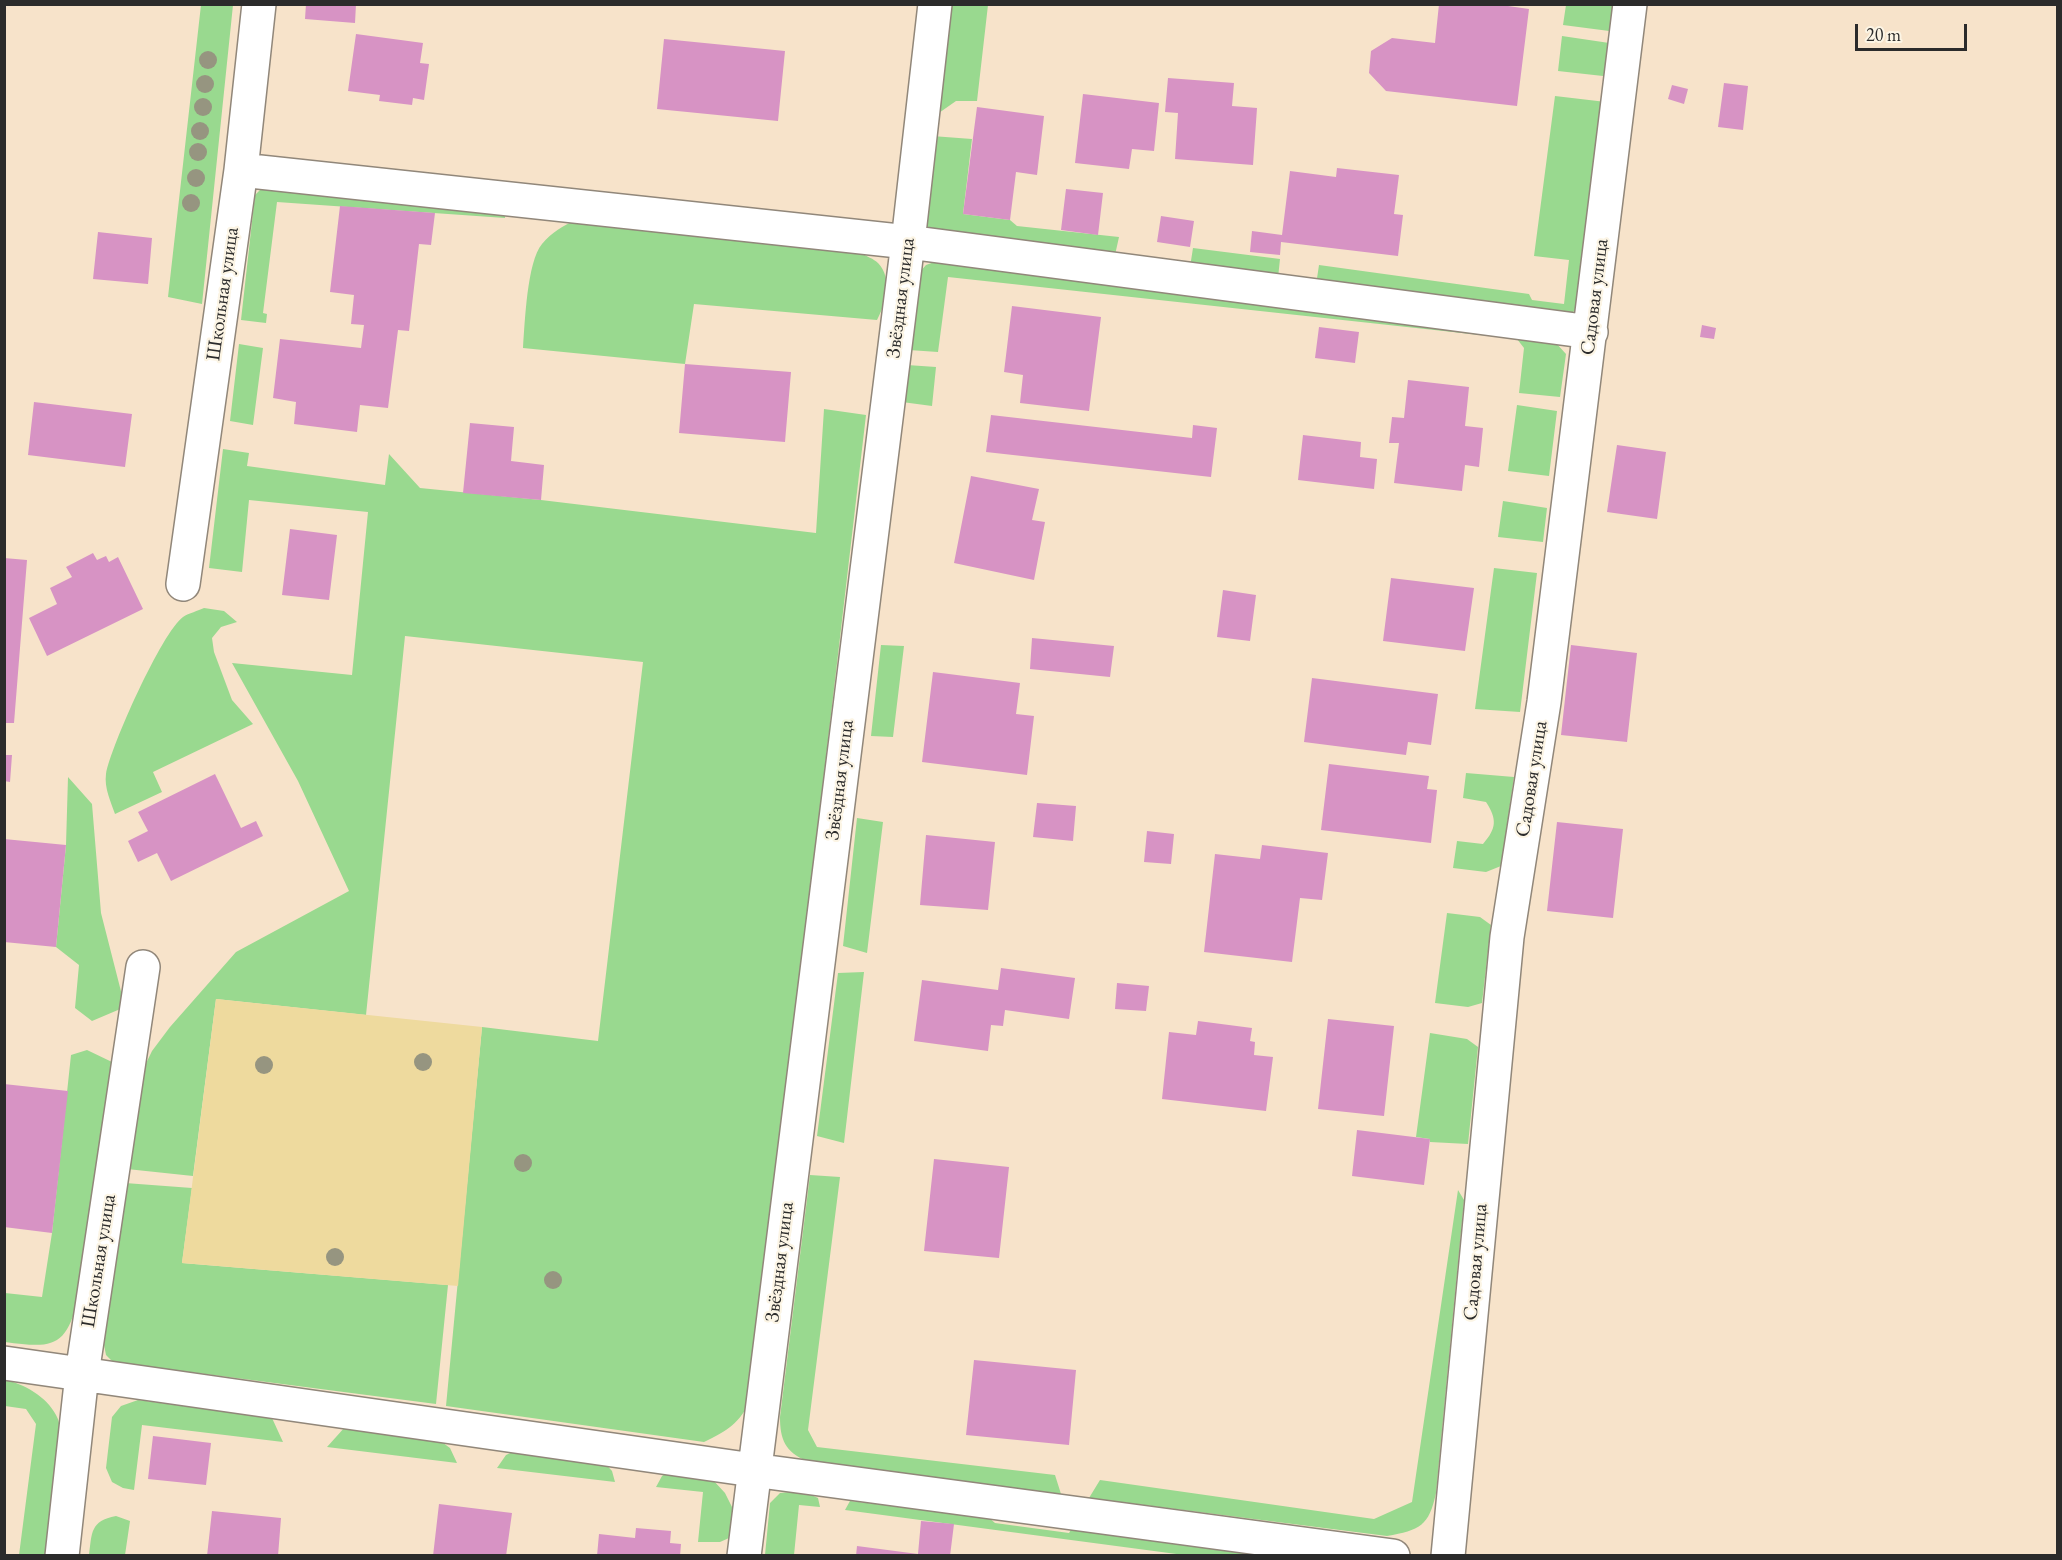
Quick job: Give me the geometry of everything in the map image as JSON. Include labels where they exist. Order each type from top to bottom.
[{"type":"street","name":"Школьная улица","points":[[183,584],[241,170],[259,4]]},
{"type":"street","name":"Звёздная улица","points":[[744,1556],[908,242],[935,4]]},
{"type":"street","name":"Садовая улица","points":[[1448,1556],[1508,937],[1544,702],[1630,4]]},
{"type":"street","points":[[241,170],[908,242],[1591,332]]},
{"type":"street","name":"Школьная улица","points":[[62,1556],[82,1374],[143,967]]},
{"type":"street","points":[[4,1363],[753,1470],[1393,1556]]},
{"type":"green space","points":[[201,5],[233,5],[202,304],[168,297]]},
{"type":"green space","points":[[949,5],[988,5],[977,101],[956,101],[936,115]]},
{"type":"green space","points":[[1566,5],[1620,5],[1617,32],[1563,25]]},
{"type":"green space","points":[[1562,36],[1616,44],[1612,77],[1558,71]]},
{"type":"green space","points":[[1555,96],[1606,102],[1578,308],[1568,316],[1316,285],[1319,265],[1529,294],[1532,300],[1564,304],[1569,260],[1534,256]]},
{"type":"green space","points":[[932,136],[972,139],[963,214],[1010,220],[1017,226],[1119,237],[1115,255],[930,231],[923,225]]},
{"type":"green space","points":[[263,187],[505,212],[505,218],[277,202],[263,313],[267,314],[266,323],[241,320],[255,195]]},
{"type":"green space","points":[[576,220],[861,253],[883,269],[887,291],[877,320],[694,304],[685,364],[523,348],[530,278],[537,253],[550,236]]},
{"type":"green space","points":[[1193,248],[1280,259],[1278,278],[1190,267]]},
{"type":"green space","points":[[937,261],[1556,343],[1566,354],[1560,397],[1519,393],[1524,348],[1517,339],[948,277],[938,352],[909,350],[918,274],[926,265]]},
{"type":"green space","points":[[239,344],[263,348],[253,425],[230,421]]},
{"type":"green space","points":[[907,365],[936,367],[932,406],[902,402]]},
{"type":"green space","points":[[1517,405],[1557,411],[1549,476],[1508,471]]},
{"type":"green space","points":[[824,409],[866,415],[751,1399],[732,1425],[704,1442],[446,1406],[482,1027],[598,1041],[643,662],[405,636],[366,1015],[216,999],[193,1176],[127,1169],[139,1078],[152,1051],[170,1027],[236,952],[349,891],[298,781],[232,663],[352,675],[368,512],[249,500],[242,572],[209,568],[223,449],[249,453],[247,466],[385,485],[389,454],[420,488],[816,533]]},
{"type":"green space","points":[[1503,501],[1547,508],[1543,542],[1498,537]]},
{"type":"green space","points":[[1494,568],[1537,573],[1520,712],[1475,709]]},
{"type":"green space","points":[[204,608],[224,611],[237,622],[221,627],[212,638],[214,652],[232,700],[253,724],[153,772],[162,792],[115,814],[107,790],[106,774],[127,716],[151,666],[174,627],[183,617]]},
{"type":"green space","points":[[881,645],[904,646],[893,737],[871,736]]},
{"type":"green space","points":[[1466,773],[1514,777],[1501,866],[1486,872],[1453,868],[1457,841],[1483,844],[1491,833],[1494,823],[1486,802],[1463,798]]},
{"type":"green space","points":[[68,777],[92,804],[101,913],[125,1007],[92,1021],[75,1008],[79,965],[56,947],[66,845]]},
{"type":"green space","points":[[857,818],[883,822],[867,953],[843,946]]},
{"type":"green space","points":[[1447,913],[1480,917],[1491,925],[1482,1003],[1468,1007],[1435,1003]]},
{"type":"green space","points":[[864,972],[844,1143],[817,1136],[838,973]]},
{"type":"green space","points":[[1430,1033],[1467,1039],[1478,1047],[1468,1144],[1430,1142],[1430,1139],[1416,1137]]},
{"type":"green space","points":[[87,1050],[112,1062],[78,1299],[68,1328],[54,1342],[34,1345],[5,1342],[5,1293],[42,1297],[52,1233],[71,1055]]},
{"type":"green space","points":[[810,1175],[840,1177],[808,1430],[817,1447],[1055,1475],[1061,1494],[807,1461],[785,1444],[780,1417]]},
{"type":"green space","points":[[125,1183],[192,1188],[182,1263],[448,1285],[436,1404],[113,1362],[106,1355],[104,1345]]},
{"type":"green space","points":[[1458,1190],[1464,1200],[1436,1493],[1430,1513],[1421,1525],[1387,1536],[1089,1498],[1100,1480],[1374,1519],[1412,1502]]},
{"type":"green space","points":[[5,1380],[20,1384],[46,1402],[57,1417],[62,1433],[45,1555],[19,1555],[36,1424],[26,1409],[5,1406]]},
{"type":"green space","points":[[138,1400],[272,1418],[283,1442],[142,1425],[134,1490],[123,1488],[112,1482],[106,1468],[112,1417],[121,1406]]},
{"type":"green space","points":[[345,1427],[435,1437],[450,1448],[457,1463],[327,1447]]},
{"type":"green space","points":[[521,1448],[602,1460],[612,1471],[615,1482],[497,1468],[506,1455]]},
{"type":"green space","points":[[672,1469],[713,1480],[725,1493],[732,1507],[734,1523],[729,1538],[720,1542],[698,1542],[703,1492],[656,1487],[662,1476]]},
{"type":"green space","points":[[780,1493],[809,1494],[818,1498],[820,1507],[799,1505],[794,1555],[765,1555],[770,1503]]},
{"type":"green space","points":[[850,1501],[988,1517],[995,1523],[1069,1533],[1072,1528],[1282,1555],[1184,1555],[845,1510]]},
{"type":"green space","points":[[116,1516],[130,1521],[125,1555],[89,1555],[94,1529],[101,1521]]},
{"type":"sand","points":[[216,999],[482,1027],[458,1286],[182,1263]]},
{"type":"building","points":[[306,4],[356,4],[355,23],[305,19]]},
{"type":"building","points":[[1439,4],[1494,4],[1529,9],[1517,106],[1386,91],[1369,73],[1371,51],[1392,38],[1435,43]]},
{"type":"building","points":[[356,34],[423,43],[420,63],[429,64],[424,100],[413,98],[412,105],[379,101],[380,95],[348,91]]},
{"type":"building","points":[[664,39],[785,51],[778,121],[657,109]]},
{"type":"building","points":[[1168,78],[1234,83],[1232,106],[1257,108],[1253,165],[1175,159],[1178,113],[1165,112]]},
{"type":"building","points":[[1724,83],[1748,86],[1743,130],[1718,127]]},
{"type":"building","points":[[1672,85],[1688,89],[1684,104],[1668,99]]},
{"type":"building","points":[[1083,94],[1159,103],[1154,151],[1132,149],[1129,169],[1075,163]]},
{"type":"building","points":[[977,107],[1044,116],[1037,175],[1016,172],[1010,220],[963,214]]},
{"type":"building","points":[[1337,168],[1399,175],[1394,214],[1403,215],[1398,256],[1281,242],[1280,255],[1250,252],[1252,231],[1282,235],[1290,171],[1336,177]]},
{"type":"building","points":[[1066,189],[1103,193],[1098,235],[1061,230]]},
{"type":"building","points":[[340,206],[435,213],[431,245],[419,244],[409,331],[398,330],[388,408],[360,405],[357,432],[294,424],[296,402],[273,398],[280,339],[361,348],[364,325],[351,324],[354,295],[330,292]]},
{"type":"building","points":[[1161,216],[1194,221],[1190,247],[1157,242]]},
{"type":"building","points":[[98,232],[152,238],[148,284],[93,279]]},
{"type":"building","points":[[1012,306],[1101,317],[1089,411],[1020,403],[1023,375],[1004,372]]},
{"type":"building","points":[[1702,325],[1716,328],[1714,339],[1700,337]]},
{"type":"building","points":[[1319,327],[1359,332],[1355,363],[1315,358]]},
{"type":"building","points":[[685,364],[791,372],[785,442],[679,433]]},
{"type":"building","points":[[1408,380],[1469,387],[1465,426],[1483,428],[1479,467],[1465,465],[1462,491],[1394,483],[1399,443],[1389,443],[1392,417],[1404,418]]},
{"type":"building","points":[[34,402],[132,414],[125,467],[28,455]]},
{"type":"building","points":[[991,415],[1192,438],[1193,425],[1217,428],[1211,477],[986,452]]},
{"type":"building","points":[[470,423],[514,427],[511,461],[544,465],[541,500],[463,493]]},
{"type":"building","points":[[1303,435],[1361,442],[1360,457],[1377,459],[1374,489],[1298,480]]},
{"type":"building","points":[[1617,445],[1666,452],[1657,519],[1607,512]]},
{"type":"building","points":[[971,476],[1039,489],[1032,520],[1045,522],[1034,580],[954,563]]},
{"type":"building","points":[[290,529],[337,535],[329,600],[282,595]]},
{"type":"building","points":[[93,553],[97,560],[106,556],[109,562],[118,557],[143,609],[47,656],[29,618],[57,604],[50,588],[72,577],[66,567]]},
{"type":"building","points":[[4,558],[27,560],[14,723],[4,723]]},
{"type":"building","points":[[1391,578],[1474,588],[1465,651],[1383,641]]},
{"type":"building","points":[[1223,590],[1256,595],[1250,641],[1217,637]]},
{"type":"building","points":[[1032,638],[1114,646],[1110,677],[1030,669]]},
{"type":"building","points":[[1571,645],[1637,653],[1627,742],[1561,735]]},
{"type":"building","points":[[933,672],[1020,683],[1016,714],[1034,716],[1027,775],[922,762]]},
{"type":"building","points":[[1312,678],[1438,694],[1431,745],[1408,742],[1406,755],[1304,742]]},
{"type":"building","points":[[4,755],[12,755],[10,782],[4,781]]},
{"type":"building","points":[[1329,764],[1429,776],[1427,789],[1437,790],[1431,843],[1321,830]]},
{"type":"building","points":[[215,774],[241,828],[256,821],[263,836],[171,881],[157,853],[138,862],[128,841],[148,831],[138,812]]},
{"type":"building","points":[[1037,803],[1076,806],[1073,841],[1033,837]]},
{"type":"building","points":[[1557,822],[1623,829],[1613,918],[1547,911]]},
{"type":"building","points":[[1147,831],[1174,834],[1171,864],[1144,862]]},
{"type":"building","points":[[926,835],[995,842],[988,910],[920,905]]},
{"type":"building","points":[[4,839],[66,845],[56,947],[4,942]]},
{"type":"building","points":[[1262,845],[1328,853],[1322,900],[1300,898],[1292,962],[1204,952],[1215,854],[1260,859]]},
{"type":"building","points":[[1001,968],[1075,978],[1069,1019],[1005,1010],[1003,1026],[991,1025],[988,1051],[914,1041],[922,980],[998,990]]},
{"type":"building","points":[[1117,983],[1149,986],[1146,1011],[1115,1009]]},
{"type":"building","points":[[1328,1019],[1394,1026],[1384,1116],[1318,1109]]},
{"type":"building","points":[[1198,1021],[1252,1028],[1250,1041],[1255,1042],[1254,1055],[1273,1057],[1266,1111],[1162,1099],[1169,1032],[1196,1035]]},
{"type":"building","points":[[4,1084],[68,1091],[52,1233],[4,1227]]},
{"type":"building","points":[[1357,1130],[1430,1139],[1424,1185],[1352,1176]]},
{"type":"building","points":[[934,1159],[1009,1167],[999,1258],[924,1251]]},
{"type":"building","points":[[974,1360],[1076,1370],[1069,1445],[966,1435]]},
{"type":"building","points":[[153,1436],[211,1443],[206,1485],[148,1479]]},
{"type":"building","points":[[439,1504],[512,1513],[506,1556],[433,1556]]},
{"type":"building","points":[[212,1511],[281,1518],[278,1556],[207,1556]]},
{"type":"building","points":[[921,1521],[954,1524],[950,1556],[856,1556],[857,1546],[918,1554]]},
{"type":"building","points":[[636,1528],[671,1531],[670,1543],[681,1544],[680,1556],[597,1556],[599,1534],[635,1538]]}]
